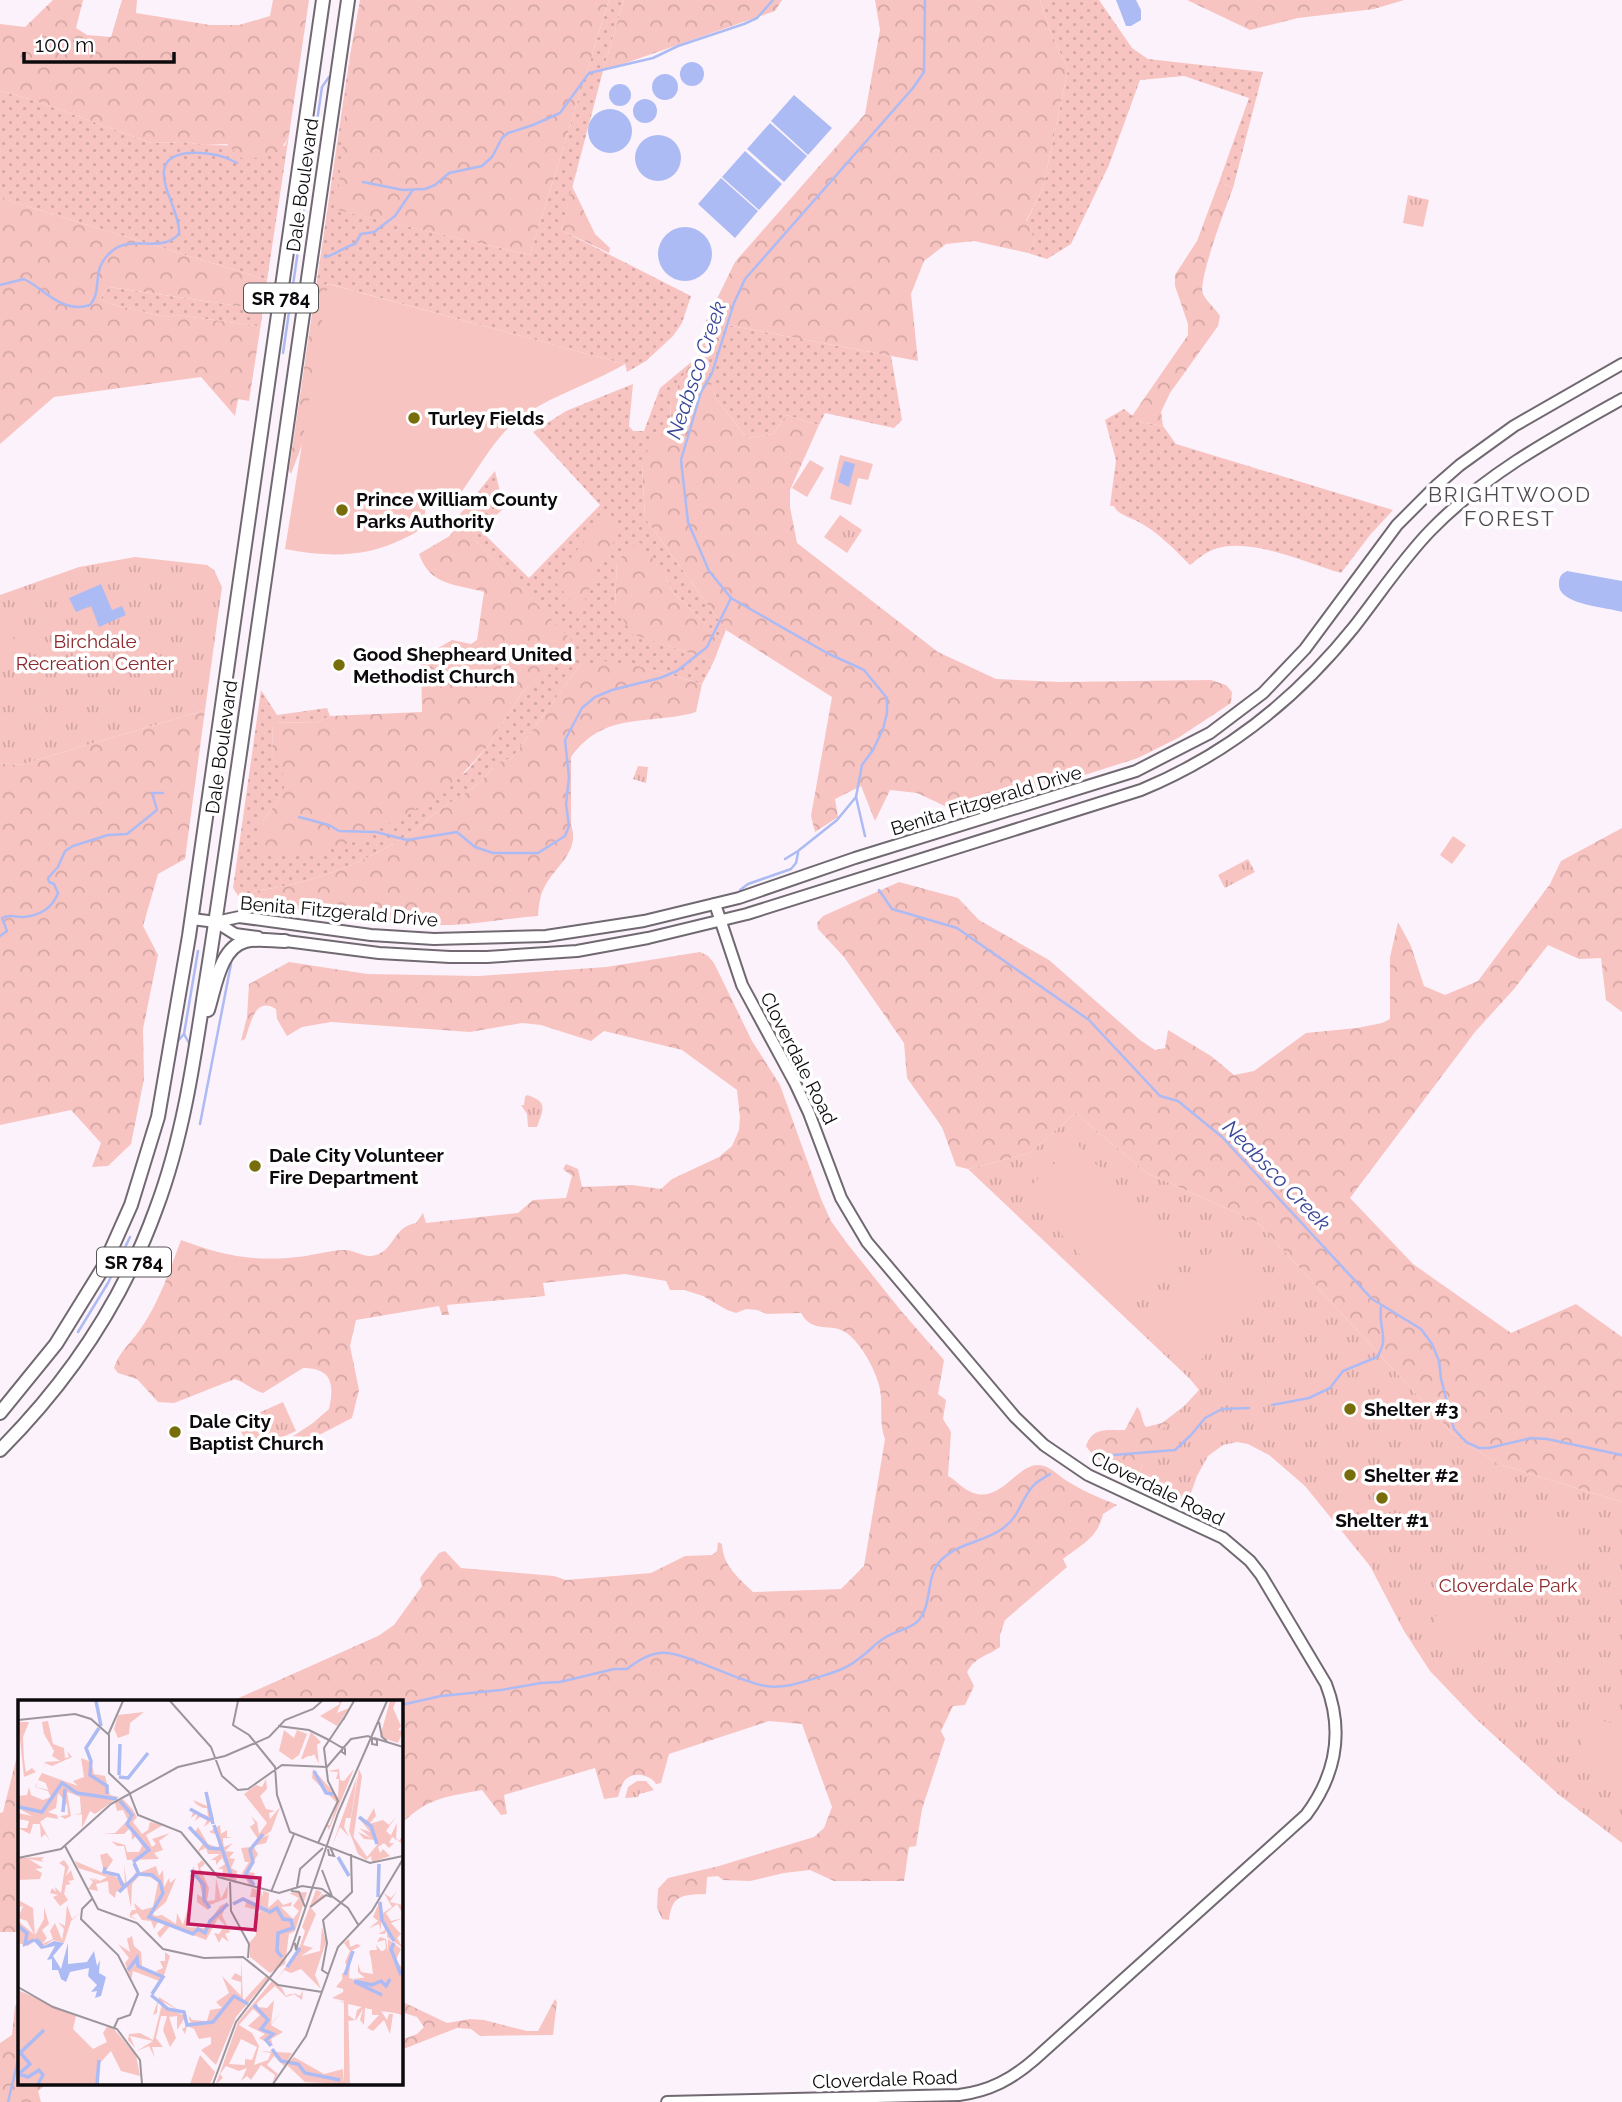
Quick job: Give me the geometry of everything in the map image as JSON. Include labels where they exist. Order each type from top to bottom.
[{"type":"main road","name":"Dale Boulevard","points":[[0,1413],[38,1369],[87,1298],[131,1205],[158,1117],[191,919],[323,0]]},
{"type":"main road","name":"Dale Boulevard","points":[[0,1450],[47,1399],[110,1308],[140,1250],[174,1155],[197,1040],[216,922],[348,0]]},
{"type":"main road","name":"Benita Fitzgerald Drive","points":[[191,919],[216,922],[239,917],[371,935],[434,939],[546,936],[644,921],[739,898],[855,858],[1104,782],[1159,761],[1210,733],[1263,693],[1305,649],[1398,525],[1437,485],[1505,432],[1622,364]]},
{"type":"main road","name":"Benita Fitzgerald Drive","points":[[216,922],[235,934],[412,956],[512,956],[577,951],[721,922],[1098,804],[1172,777],[1216,753],[1258,723],[1316,670],[1411,552],[1452,510],[1514,462],[1622,399]]},
{"type":"main road","name":"Cloverdale Road","points":[[667,2102],[959,2095],[976,2093],[1004,2082],[1035,2059],[1306,1815],[1325,1786],[1334,1756],[1336,1737],[1334,1710],[1326,1684],[1250,1561],[1216,1534],[1088,1475],[1054,1453],[1015,1417],[867,1242],[841,1198],[795,1083],[742,985],[715,904]]},
{"type":"main road","points":[[197,1040],[223,963],[231,950],[246,941],[285,941]]},
{"type":"green space","points":[[53,0],[83,0],[76,28],[87,35],[111,37],[122,0],[137,0],[136,13],[210,25],[239,25],[270,16],[273,0],[309,0],[289,135],[285,143],[270,155],[241,158],[227,144],[152,143],[33,100],[0,91],[0,24],[25,27]]},
{"type":"green space","points":[[360,0],[609,0],[530,255],[337,210],[350,55]]},
{"type":"green space","points":[[609,0],[624,0],[561,230],[691,296],[682,323],[673,336],[646,361],[627,372],[625,364],[329,284],[316,287],[350,55],[338,210],[530,255]]},
{"type":"green space","points":[[624,0],[782,0],[775,11],[603,71]]},
{"type":"green space","points":[[875,0],[1040,0],[1051,33],[1068,69],[1043,188],[1026,221],[1035,240],[1028,253],[974,241],[946,244],[924,261],[911,294],[918,361],[706,321],[735,262],[865,114],[880,30]]},
{"type":"green space","points":[[1040,0],[1099,0],[1132,48],[1148,59],[1263,72],[1233,188],[1219,182],[1249,98],[1184,76],[1140,80],[1109,165],[1071,244],[1047,259],[1028,253],[1035,240],[1026,222],[1043,188],[1068,69],[1051,33]]},
{"type":"green space","points":[[1187,0],[1404,0],[1374,9],[1298,18],[1250,30]]},
{"type":"green space","points":[[0,91],[33,100],[152,143],[285,146],[289,135],[267,280],[0,198]]},
{"type":"green space","points":[[1219,182],[1233,188],[1202,287],[1203,294],[1220,316],[1218,326],[1170,393],[1161,412],[1163,426],[1140,422],[1132,416],[1188,335],[1188,324],[1175,286],[1175,275],[1197,241]]},
{"type":"green space","points":[[572,186],[595,234],[610,248],[609,253],[561,230]]},
{"type":"green space","points":[[1408,195],[1429,200],[1423,227],[1403,223]]},
{"type":"green space","points":[[0,198],[267,280],[264,303],[259,309],[110,287],[101,298],[107,303],[166,317],[177,315],[257,326],[260,330],[249,401],[238,399],[235,416],[201,377],[54,397],[0,444]]},
{"type":"green space","points":[[323,284],[360,292],[324,313],[303,442],[291,474],[289,470],[316,287]]},
{"type":"green space","name":"Turley Fields","points":[[328,284],[625,364],[535,408],[509,427],[460,494],[440,491],[428,500],[424,522],[413,534],[389,545],[360,553],[330,554],[285,549]]},
{"type":"green space","points":[[109,287],[259,309],[264,303],[260,330],[257,326],[177,315],[166,317],[107,303],[101,298]]},
{"type":"green space","points":[[706,321],[891,356],[902,420],[894,428],[825,413],[819,425],[786,415],[773,434],[747,438],[717,400],[701,355],[689,366],[670,399],[671,423],[642,465],[645,518],[726,630],[722,640],[672,591],[666,576],[617,561],[615,605],[633,634],[714,661],[702,684],[639,666],[580,665],[512,758],[496,763],[475,786],[414,831],[377,853],[337,870],[296,883],[254,891],[247,900],[240,898],[233,888],[261,690],[277,715],[327,708],[330,716],[316,723],[273,722],[272,754],[288,782],[261,823],[465,773],[488,746],[521,694],[572,642],[474,539],[470,524],[449,537],[458,524],[460,514],[495,471],[504,508],[480,530],[529,578],[600,505],[533,432],[566,411],[633,384],[629,426],[633,431],[644,431],[660,388],[701,354]]},
{"type":"green space","points":[[701,354],[717,400],[747,438],[773,434],[786,415],[819,425],[790,490],[790,507],[797,543],[938,652],[996,679],[1060,682],[1211,680],[1226,685],[1232,692],[1231,703],[1178,738],[1138,758],[962,814],[917,793],[890,790],[875,821],[861,786],[835,799],[838,817],[815,832],[811,816],[832,697],[726,630],[645,518],[642,465],[651,442],[665,433],[671,423],[670,399],[689,366]]},
{"type":"green space","points":[[1124,409],[1140,422],[1163,426],[1176,444],[1393,510],[1341,573],[1280,553],[1247,546],[1214,549],[1190,565],[1152,530],[1110,506],[1116,460],[1105,420]]},
{"type":"green space","points":[[840,455],[873,464],[868,480],[858,478],[851,505],[830,499]]},
{"type":"green space","points":[[810,460],[824,468],[807,497],[792,488]]},
{"type":"green space","points":[[606,515],[616,524],[613,545],[601,560],[580,612],[553,579]]},
{"type":"green space","points":[[840,515],[862,530],[847,553],[824,537]]},
{"type":"green space","points":[[470,524],[475,527],[475,540],[573,642],[521,694],[488,746],[445,793],[357,841],[311,854],[260,855],[261,823],[275,805],[287,782],[272,754],[273,722],[316,723],[330,716],[422,712],[421,658],[452,640],[471,644],[477,640],[484,592],[437,578],[419,554]]},
{"type":"green space","points":[[639,541],[666,576],[672,591],[722,640],[714,661],[632,634],[615,606],[617,561]]},
{"type":"green space","name":"Birchdale Recreation Center","points":[[135,557],[207,565],[214,570],[222,587],[205,710],[20,765],[0,763],[0,595],[79,567]]},
{"type":"green space","points":[[3,610],[20,656],[0,664],[0,611]]},
{"type":"green space","points":[[604,661],[639,666],[702,684],[696,712],[613,726],[584,742],[571,757],[573,842],[544,888],[538,916],[425,925],[323,914],[247,900],[254,891],[296,883],[357,862],[414,831],[475,786],[496,763],[512,758],[580,665]]},
{"type":"green space","points":[[205,710],[185,859],[158,874],[143,926],[158,955],[143,1029],[144,1079],[131,1144],[108,1166],[92,1167],[101,1143],[71,1110],[0,1125],[0,763],[20,765]]},
{"type":"green space","points":[[638,766],[648,767],[646,783],[633,779]]},
{"type":"green space","points":[[1622,828],[1622,1012],[1606,1000],[1601,958],[1579,959],[1548,945],[1514,989],[1475,1032],[1350,1198],[1413,1264],[1511,1333],[1576,1304],[1622,1337],[1622,1502],[1498,1464],[1453,1434],[1257,1222],[1147,1173],[1075,1113],[1030,1153],[968,1169],[956,1166],[942,1127],[907,1078],[904,1043],[844,957],[818,929],[817,923],[823,916],[899,882],[958,898],[979,920],[1049,960],[1155,1050],[1165,1048],[1168,1030],[1211,1056],[1234,1075],[1254,1071],[1306,1033],[1357,1028],[1390,1019],[1390,957],[1398,922],[1411,946],[1424,986],[1445,995],[1478,981],[1550,884],[1561,861]]},
{"type":"green space","points":[[1453,836],[1466,845],[1452,864],[1440,855]]},
{"type":"green space","points":[[1248,859],[1255,872],[1225,888],[1218,875]]},
{"type":"green space","points":[[700,952],[714,963],[752,1041],[780,1085],[831,1221],[902,1312],[944,1360],[938,1394],[946,1400],[943,1419],[951,1432],[948,1476],[968,1491],[982,1495],[1001,1488],[1026,1469],[1035,1465],[1044,1466],[1079,1488],[1117,1505],[1103,1514],[1097,1529],[1088,1540],[1063,1559],[1067,1567],[1005,1620],[1000,1635],[1000,1647],[978,1660],[967,1672],[974,1686],[965,1705],[953,1706],[941,1731],[945,1739],[922,1809],[916,1846],[909,1847],[904,1881],[834,1881],[810,1870],[750,1881],[707,1877],[706,1894],[680,1898],[673,1905],[669,1920],[662,1919],[657,1908],[658,1889],[668,1878],[719,1866],[814,1837],[824,1828],[832,1807],[802,1724],[769,1721],[669,1754],[661,1783],[656,1784],[646,1776],[632,1775],[624,1782],[618,1797],[604,1799],[595,1768],[504,1795],[507,1814],[501,1815],[482,1790],[429,1803],[402,1823],[402,1700],[234,1700],[378,1636],[394,1625],[422,1586],[420,1578],[439,1553],[445,1551],[461,1568],[554,1576],[566,1580],[651,1573],[685,1556],[712,1555],[717,1551],[718,1542],[722,1544],[725,1559],[732,1571],[753,1592],[841,1589],[864,1566],[885,1439],[877,1379],[858,1344],[842,1330],[811,1324],[801,1313],[767,1314],[746,1309],[736,1313],[703,1296],[684,1290],[670,1290],[666,1281],[625,1274],[543,1283],[545,1296],[447,1305],[449,1315],[442,1315],[439,1306],[356,1320],[350,1346],[359,1390],[352,1418],[280,1453],[278,1446],[329,1409],[331,1385],[329,1379],[320,1371],[303,1368],[263,1393],[235,1379],[174,1403],[158,1402],[137,1379],[118,1373],[114,1368],[121,1353],[152,1310],[181,1240],[210,1250],[252,1258],[297,1257],[345,1250],[372,1256],[387,1248],[398,1233],[408,1225],[416,1223],[423,1213],[426,1223],[518,1213],[533,1200],[566,1198],[572,1176],[563,1169],[566,1164],[578,1169],[582,1187],[632,1185],[661,1189],[672,1179],[719,1157],[732,1146],[739,1130],[737,1090],[682,1050],[604,1031],[591,1041],[541,1025],[522,1023],[470,1032],[331,1022],[302,1027],[287,1036],[277,1019],[276,1009],[263,1006],[255,1013],[245,1039],[241,1041],[247,1017],[249,984],[289,962],[367,974],[479,976],[606,967]]},
{"type":"green space","points":[[527,1095],[539,1101],[542,1107],[537,1127],[528,1127],[527,1114],[521,1105],[524,1105]]},
{"type":"green space","name":"Cloverdale Park","points":[[1075,1113],[1147,1173],[1257,1222],[1453,1434],[1498,1464],[1622,1502],[1622,1843],[1558,1794],[1475,1718],[1430,1671],[1404,1631],[1370,1566],[1305,1486],[1269,1455],[1248,1444],[1237,1442],[1223,1445],[1208,1456],[1187,1504],[1135,1482],[1162,1430],[1199,1390],[968,1169],[1030,1153]]},
{"type":"green space","points":[[1076,1143],[1178,1251],[1124,1302],[1023,1193]]},
{"type":"green space","points":[[1224,1238],[1272,1283],[1198,1363],[1150,1318]]},
{"type":"green space","points":[[283,1402],[296,1431],[252,1451],[236,1423]]},
{"type":"green space","points":[[1187,1404],[1157,1439],[1136,1480],[1115,1470],[1086,1446],[1097,1432],[1125,1430],[1137,1407],[1146,1427],[1162,1423]]},
{"type":"green space","points":[[1539,1512],[1573,1522],[1580,1534],[1576,1551],[1562,1564],[1542,1564],[1532,1558],[1531,1517]]},
{"type":"green space","points":[[1465,1591],[1482,1595],[1493,1604],[1498,1615],[1493,1639],[1484,1647],[1473,1651],[1457,1647],[1436,1626],[1435,1618],[1453,1596]]},
{"type":"green space","points":[[1589,1717],[1622,1726],[1622,1783],[1574,1770]]},
{"type":"green space","points":[[18,1757],[18,1932],[0,1932],[0,1813],[3,1812]]},
{"type":"green space","points":[[637,1781],[646,1781],[654,1790],[639,1794],[638,1797],[625,1798],[628,1787]]},
{"type":"green space","points":[[555,1999],[557,2002],[553,2035],[480,2036],[471,2029],[457,2028],[402,2050],[402,2040],[417,2034],[424,2027],[417,2017],[402,2012],[402,2001],[447,2023],[470,2019],[484,2020],[527,2031],[538,2031]]},
{"type":"green space","points":[[18,2004],[18,2084],[47,2084],[38,2091],[41,2102],[0,2102],[0,2043],[12,2035],[15,2006]]},
{"type":"water","points":[[1116,0],[1136,0],[1141,10],[1141,20],[1126,26]]},
{"type":"water","points":[[692,62],[703,69],[704,74],[697,85],[692,86],[681,79],[680,74],[687,63]]},
{"type":"water","points":[[665,74],[674,78],[678,87],[674,96],[665,100],[656,96],[652,87],[656,78]]},
{"type":"water","points":[[616,84],[624,84],[631,91],[631,99],[624,106],[616,106],[609,99],[609,91]]},
{"type":"water","points":[[794,95],[832,128],[808,155],[771,121]]},
{"type":"water","points":[[645,99],[654,102],[657,111],[654,120],[645,123],[636,120],[633,111],[636,102]]},
{"type":"water","points":[[610,109],[626,115],[632,131],[626,147],[610,153],[594,147],[588,131],[594,115]]},
{"type":"water","points":[[770,123],[807,156],[784,182],[747,149]]},
{"type":"water","points":[[658,135],[674,142],[681,158],[674,174],[658,181],[642,174],[635,158],[642,142]]},
{"type":"water","points":[[745,151],[782,184],[759,210],[722,177]]},
{"type":"water","points":[[721,178],[758,211],[735,238],[698,204]]},
{"type":"water","points":[[685,227],[704,235],[712,254],[704,273],[685,281],[666,273],[658,254],[666,235]]},
{"type":"water","points":[[844,461],[855,464],[849,487],[838,482]]},
{"type":"water","points":[[1567,571],[1622,581],[1622,612],[1566,597],[1561,591],[1559,579]]},
{"type":"water","points":[[101,584],[112,610],[122,606],[126,615],[99,627],[91,606],[76,612],[69,598]]},
{"type":"waterway","points":[[363,182],[403,190],[425,189],[435,185],[449,173],[482,166],[492,157],[502,138],[508,133],[560,113],[589,73],[653,58],[678,46],[744,24],[757,18],[773,0]]},
{"type":"waterway","name":"Neabsco Creek","points":[[865,836],[856,797],[862,765],[883,729],[887,698],[864,670],[827,653],[731,598],[709,571],[688,522],[681,460],[701,392],[712,373],[734,303],[745,279],[913,88],[924,72],[925,0]]},
{"type":"waterway","points":[[283,353],[322,87],[329,77]]},
{"type":"waterway","points":[[0,285],[24,279],[63,304],[80,307],[90,305],[96,292],[101,265],[112,251],[129,244],[163,243],[179,234],[166,186],[166,164],[174,157],[189,153],[220,156],[237,163]]},
{"type":"waterway","points":[[325,257],[355,244],[361,234],[374,232],[395,216],[412,191]]},
{"type":"waterway","points":[[299,817],[329,825],[339,831],[376,832],[407,840],[457,832],[475,847],[493,853],[538,853],[565,836],[569,826],[566,804],[569,777],[565,740],[582,708],[595,697],[612,690],[677,671],[707,647],[731,598]]},
{"type":"waterway","points":[[0,936],[7,931],[2,918],[35,915],[52,903],[58,893],[48,878],[58,867],[65,851],[108,835],[127,834],[157,810],[152,793],[163,793]]},
{"type":"waterway","points":[[785,859],[837,820],[856,797]]},
{"type":"waterway","points":[[740,890],[748,884],[791,869],[796,863],[798,853]]},
{"type":"waterway","name":"Neabsco Creek","points":[[879,890],[892,909],[957,928],[1089,1020],[1160,1096],[1178,1101],[1222,1137],[1372,1299],[1421,1329],[1432,1344],[1439,1361],[1454,1429],[1466,1442],[1479,1448],[1489,1448],[1531,1438],[1547,1439],[1622,1455]]},
{"type":"waterway","points":[[176,1043],[184,1034],[198,951]]},
{"type":"waterway","points":[[200,1124],[231,964]]},
{"type":"waterway","points":[[184,1034],[189,1043]]},
{"type":"waterway","points":[[78,1332],[108,1283],[130,1237]]},
{"type":"waterway","points":[[1272,1405],[1309,1398],[1330,1388],[1343,1371],[1377,1357],[1383,1344],[1381,1307]]},
{"type":"waterway","points":[[1101,1456],[1175,1450],[1205,1418],[1222,1409],[1249,1408]]},
{"type":"waterway","points":[[402,1705],[441,1696],[560,1682],[614,1669],[627,1669],[638,1661],[660,1653],[682,1656],[766,1686],[793,1685],[834,1672],[853,1663],[886,1637],[919,1620],[926,1606],[933,1574],[941,1560],[955,1550],[1002,1529],[1013,1519],[1033,1486],[1050,1474]]},
{"type":"waterway","points":[[8,2102],[18,2060]]},
{"type":"place","name":"Turley Fields","points":[[414,418]]},
{"type":"place","name":"Prince William County Parks Authority","points":[[342,510]]},
{"type":"place","name":"Good Shepheard United Methodist Church","points":[[339,665]]},
{"type":"place","name":"Dale City Volunteer Fire Department","points":[[255,1166]]},
{"type":"place","name":"Shelter #3","points":[[1350,1409]]},
{"type":"place","name":"Dale City Baptist Church","points":[[175,1432]]},
{"type":"place","name":"Shelter #2","points":[[1350,1475]]},
{"type":"place","name":"Shelter #1","points":[[1382,1498]]},
{"type":"district","name":"BRIGHTWOOD FOREST","points":[[1510,506]]}]
